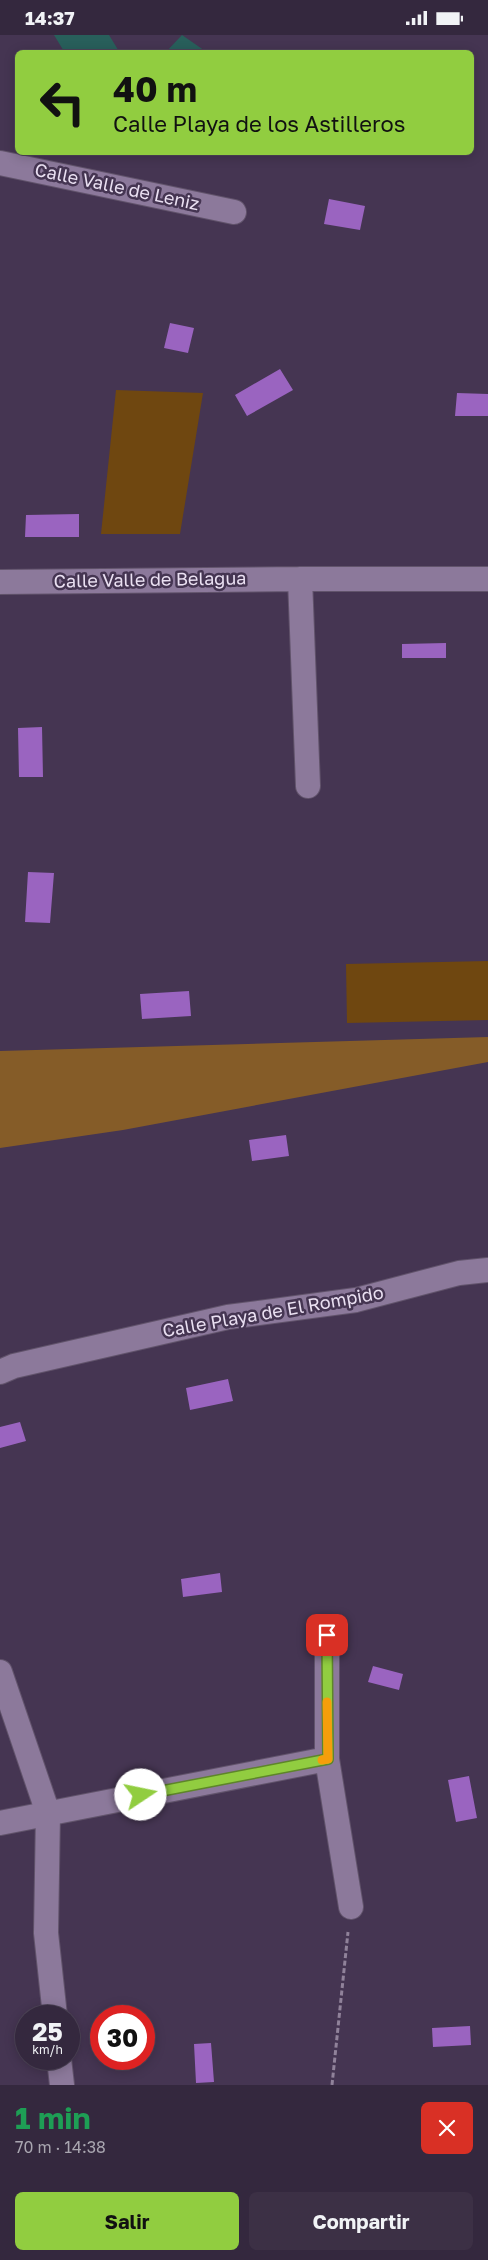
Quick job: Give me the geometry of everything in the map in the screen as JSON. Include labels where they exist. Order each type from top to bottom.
[{"type":"street","name":"Calle Valle de Leniz","points":[[0,163],[234,212]]},
{"type":"street","points":[[300,579],[308,786]]},
{"type":"street","name":"Calle Valle de Belagua","points":[[0,582],[488,579]]},
{"type":"street","name":"Calle Playa de El Rompido","points":[[0,1372],[14,1366],[228,1317],[356,1301],[459,1273],[488,1270]]},
{"type":"street","points":[[327,1635],[328,1759],[351,1907]]},
{"type":"street","points":[[0,1672],[48,1813],[46,1933],[53,2005]]},
{"type":"street","points":[[0,1823],[328,1759]]},
{"type":"street","points":[[60,2070],[62,2085]]},
{"type":"path","points":[[332,2085],[351,1907]]},
{"type":"shaded area","points":[[329,199],[365,206],[360,230],[324,224]]},
{"type":"shaded area","points":[[170,323],[194,328],[188,353],[164,348]]},
{"type":"shaded area","points":[[280,369],[293,390],[247,416],[235,395]]},
{"type":"shaded area","points":[[116,390],[203,393],[180,534],[101,534]]},
{"type":"shaded area","points":[[457,393],[488,394],[488,416],[455,416]]},
{"type":"shaded area","points":[[79,514],[79,537],[25,537],[26,515]]},
{"type":"shaded area","points":[[446,643],[446,658],[402,658],[402,644]]},
{"type":"shaded area","points":[[42,727],[43,777],[19,777],[18,728]]},
{"type":"shaded area","points":[[28,872],[54,873],[50,923],[25,922]]},
{"type":"shaded area","points":[[488,961],[488,1020],[347,1023],[346,964]]},
{"type":"shaded area","points":[[189,991],[191,1016],[142,1019],[140,994]]},
{"type":"shaded area","points":[[488,1037],[488,1062],[123,1130],[0,1148],[0,1051]]},
{"type":"shaded area","points":[[286,1135],[289,1156],[252,1161],[249,1140]]},
{"type":"shaded area","points":[[228,1379],[233,1401],[190,1410],[186,1388]]},
{"type":"shaded area","points":[[20,1422],[26,1441],[0,1448],[0,1427]]},
{"type":"shaded area","points":[[220,1573],[222,1592],[183,1597],[181,1579]]},
{"type":"shaded area","points":[[373,1666],[403,1674],[399,1690],[368,1682]]},
{"type":"shaded area","points":[[469,1776],[477,1818],[456,1822],[448,1780]]},
{"type":"shaded area","points":[[470,2026],[471,2045],[433,2047],[432,2028]]},
{"type":"shaded area","points":[[211,2043],[214,2082],[196,2083],[194,2044]]},
{"type":"building","points":[[54,35],[109,35],[118,50],[63,50]]},
{"type":"building","points":[[182,35],[204,50],[168,50]]},
{"type":"slow traffic","points":[[322,1760],[328,1759],[327,1702]]},
{"type":"route","points":[[141,1795],[328,1759],[327,1635]]}]
